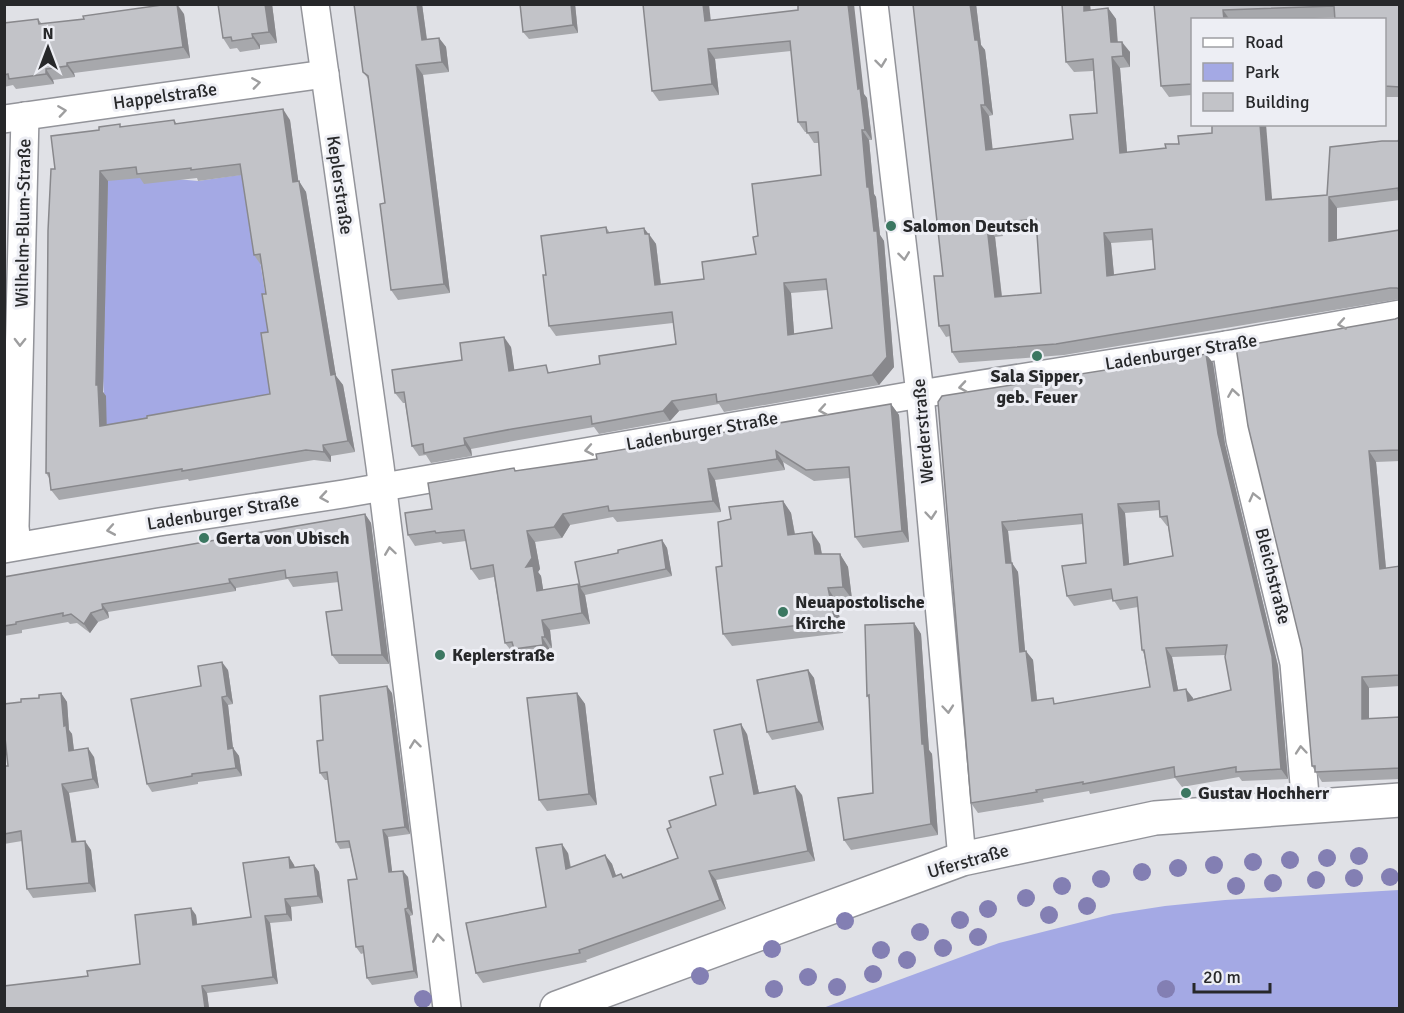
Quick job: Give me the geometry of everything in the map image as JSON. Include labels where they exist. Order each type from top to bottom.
[{"type":"street","name":"Keplerstraße","points":[[315,4],[382,486],[447,1008]]},
{"type":"street","name":"Werderstraße","points":[[874,4],[920,394],[962,859]]},
{"type":"street","name":"Happelstraße","points":[[15,117],[325,74]]},
{"type":"street","name":"Wilhelm-Blum-Straße","points":[[11,548],[15,527],[15,117]]},
{"type":"street","name":"Ladenburger Straße","points":[[11,548],[1400,314]]},
{"type":"street","name":"Bleichstraße","points":[[1226,345],[1240,440],[1294,663],[1306,808]]},
{"type":"street","name":"Uferstraße","points":[[557,1008],[962,859],[1155,818],[1400,800]]},
{"type":"green space","points":[[246,174],[285,416],[106,437],[93,180],[143,176],[198,181]]},
{"type":"green space","points":[[1399,890],[1399,1008],[823,1008],[999,943],[1113,914],[1225,900]]},
{"type":"building","points":[[177,4],[183,47],[67,63],[67,66],[46,69],[46,74],[9,79],[8,74],[4,75],[4,23],[38,19],[39,24],[84,19],[83,16]]},
{"type":"building","points":[[218,4],[265,4],[269,32],[252,34],[253,38],[232,41],[231,37],[223,38]]},
{"type":"building","points":[[354,4],[417,4],[422,40],[439,38],[442,62],[416,65],[444,284],[391,290],[380,204],[385,203],[368,76],[363,72]]},
{"type":"building","points":[[520,4],[571,4],[573,25],[523,32]]},
{"type":"building","points":[[643,4],[703,4],[705,21],[798,10],[798,4],[848,4],[865,130],[862,130],[867,187],[869,187],[874,231],[877,231],[887,357],[872,375],[717,402],[716,394],[672,401],[663,411],[592,424],[591,416],[512,429],[464,438],[465,445],[424,453],[423,444],[412,446],[404,392],[395,393],[392,370],[462,360],[460,343],[504,337],[509,371],[546,365],[548,373],[600,364],[599,356],[676,344],[672,312],[549,326],[541,236],[606,227],[607,233],[644,228],[645,234],[649,234],[655,285],[704,279],[702,262],[756,254],[753,237],[758,236],[752,184],[821,175],[818,132],[807,133],[806,122],[798,122],[790,41],[708,49],[712,84],[652,91]],"holes":[[[826,279],[832,328],[788,335],[784,283]]]},
{"type":"building","points":[[913,4],[970,4],[975,40],[978,40],[980,55],[985,105],[981,105],[986,150],[1073,139],[1070,115],[1097,113],[1093,59],[1066,62],[1062,4],[1084,4],[1084,11],[1108,8],[1111,42],[1122,42],[1123,56],[1112,57],[1120,153],[1166,148],[1165,144],[1179,144],[1178,136],[1212,133],[1212,126],[1260,126],[1266,200],[1327,195],[1330,147],[1398,141],[1400,138],[1400,198],[1398,188],[1329,197],[1329,241],[1400,230],[1400,290],[1390,288],[1056,344],[952,352],[949,325],[939,326],[934,276],[943,276]],"holes":[[[1036,219],[1041,293],[995,297],[987,226],[995,226],[995,223]],[[1152,229],[1155,269],[1107,276],[1104,233]]]},
{"type":"building","points":[[1154,4],[1400,4],[1400,87],[1386,86],[1386,18],[1335,18],[1334,6],[1223,10],[1224,18],[1191,18],[1191,84],[1161,86]]},
{"type":"building","points":[[283,109],[293,182],[299,181],[331,375],[335,374],[348,441],[323,445],[324,452],[306,450],[51,490],[49,473],[46,473],[48,231],[51,169],[55,169],[51,136],[99,130],[99,127],[120,124],[120,127],[174,120],[175,124]],"holes":[[[240,164],[254,255],[260,254],[266,294],[262,294],[268,332],[261,333],[270,394],[100,426],[98,385],[96,385],[100,171],[136,167],[137,174]]]},
{"type":"building","points":[[1400,317],[1400,450],[1369,451],[1380,569],[1400,566],[1400,675],[1362,677],[1362,719],[1400,717],[1400,768],[1315,772],[1315,766],[1312,766],[1302,649],[1248,426],[1236,347]]},
{"type":"building","points":[[1206,354],[1218,434],[1272,656],[1281,769],[1236,772],[1236,767],[1175,777],[1174,767],[971,803],[938,402],[942,396]],"holes":[[[1159,501],[1160,517],[1167,516],[1173,556],[1124,565],[1118,504]],[[1082,514],[1086,563],[1062,566],[1067,596],[1111,589],[1113,601],[1137,597],[1142,650],[1144,650],[1150,687],[1054,704],[1053,698],[1032,701],[1026,651],[1020,652],[1012,563],[1006,563],[1002,522]],[[1227,645],[1225,657],[1231,690],[1188,701],[1186,689],[1174,691],[1166,648]]]},
{"type":"building","points":[[891,404],[902,531],[855,537],[849,467],[806,470],[776,451],[777,459],[708,469],[713,501],[609,511],[608,506],[563,514],[554,527],[527,531],[532,558],[526,567],[533,566],[537,591],[578,584],[582,613],[542,620],[545,637],[542,637],[543,645],[514,649],[512,642],[505,643],[493,565],[471,569],[464,530],[408,535],[405,513],[432,509],[428,483],[514,468],[515,471],[597,459],[596,454]]},
{"type":"building","points":[[783,501],[788,535],[812,532],[815,554],[840,554],[843,587],[828,588],[835,621],[723,634],[716,567],[722,566],[718,522],[731,519],[729,507]]},
{"type":"building","points":[[365,514],[382,655],[332,655],[326,612],[342,610],[337,572],[286,578],[285,570],[229,579],[230,583],[102,604],[103,609],[91,613],[84,624],[71,614],[63,616],[63,613],[4,626],[4,577]]},
{"type":"building","points":[[662,540],[666,569],[580,587],[575,562],[618,553],[618,550]]},
{"type":"building","points":[[914,623],[922,744],[924,744],[931,824],[844,840],[838,798],[873,793],[865,625]]},
{"type":"building","points":[[222,662],[227,696],[222,697],[228,749],[233,748],[236,768],[192,774],[192,776],[147,784],[131,699],[201,686],[198,666]]},
{"type":"building","points":[[808,670],[819,722],[767,732],[757,680]]},
{"type":"building","points":[[387,686],[405,827],[383,830],[389,872],[403,871],[408,908],[405,909],[414,971],[367,978],[363,946],[356,947],[348,880],[357,879],[349,841],[336,842],[327,772],[320,773],[317,741],[323,740],[320,696]]},
{"type":"building","points":[[61,693],[69,751],[88,748],[93,779],[62,784],[72,842],[85,841],[89,883],[27,889],[21,831],[4,834],[4,766],[8,766],[4,704],[21,702],[21,699],[39,698],[39,695]]},
{"type":"building","points":[[577,693],[589,794],[539,800],[527,698]]},
{"type":"building","points":[[741,724],[754,794],[795,786],[808,851],[709,871],[720,900],[579,950],[580,953],[476,973],[466,923],[546,907],[536,848],[562,844],[566,869],[605,855],[613,877],[621,874],[623,878],[678,858],[667,829],[671,827],[669,821],[716,805],[710,777],[723,774],[714,730]]},
{"type":"building","points":[[289,857],[290,868],[314,865],[318,896],[285,899],[287,914],[265,916],[273,977],[202,986],[205,1008],[4,1008],[4,986],[88,976],[87,971],[140,964],[135,915],[191,908],[193,925],[251,917],[243,863]]},
{"type":"place","name":"Salomon Deutsch","points":[[891,226]]},
{"type":"place","name":"Sala Sipper, geb. Feuer","points":[[1037,356]]},
{"type":"place","name":"Gerta von Ubisch","points":[[204,538]]},
{"type":"place","name":"Neuapostolische Kirche","points":[[783,612]]},
{"type":"place","name":"Keplerstraße","points":[[440,655]]},
{"type":"place","name":"Gustav Hochherr","points":[[1186,793]]}]
